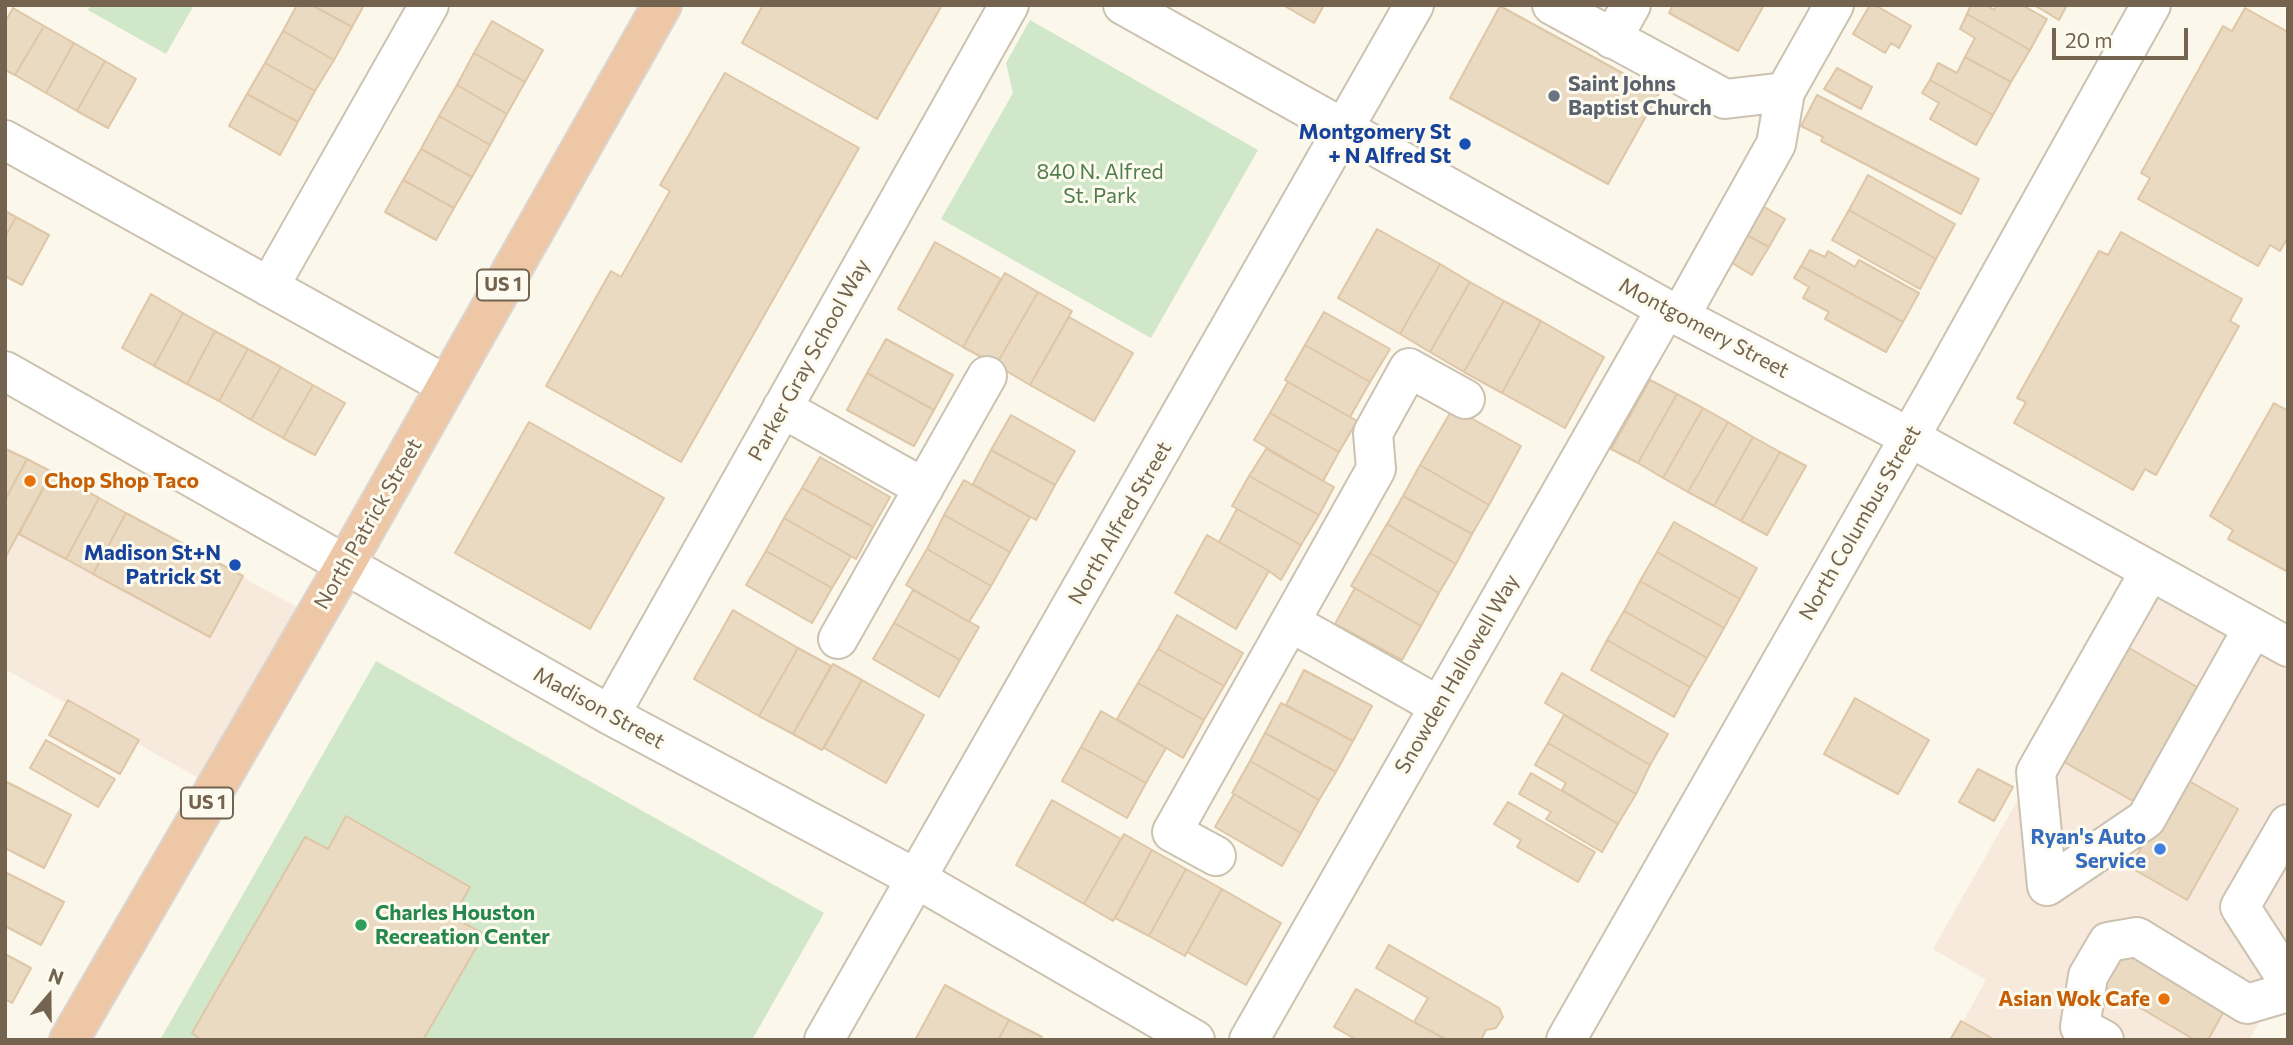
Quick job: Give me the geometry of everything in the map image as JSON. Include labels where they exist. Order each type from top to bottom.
[{"type":"highway","name":"North Patrick Street","points":[[69,1040],[345,565],[662,5]]},
{"type":"street","points":[[269,287],[429,5]]},
{"type":"street","name":"Parker Gray School Way","points":[[610,715],[1009,5]]},
{"type":"street","name":"Montgomery Street","points":[[1123,5],[1673,312],[1909,437],[2288,647]]},
{"type":"street","name":"North Alfred Street","points":[[824,1040],[918,880],[1414,5]]},
{"type":"street","points":[[1552,5],[1725,99],[1785,92]]},
{"type":"street","points":[[1612,39],[1631,5]]},
{"type":"street","name":"Snowden Hallowell Way","points":[[1249,1040],[1438,706],[1776,144],[1785,92],[1834,5]]},
{"type":"street","name":"North Columbus Street","points":[[1566,1040],[2151,5]]},
{"type":"street","points":[[5,140],[446,385]]},
{"type":"street","points":[[1216,856],[1172,832],[1377,469],[1373,433],[1409,368],[1465,400]]},
{"type":"street","name":"Madison Street","points":[[5,371],[610,715],[918,880],[1195,1040]]},
{"type":"street","points":[[838,639],[987,376]]},
{"type":"street","points":[[782,408],[924,488]]},
{"type":"street","points":[[2150,570],[2036,772],[2048,886],[2146,819],[2253,628]]},
{"type":"street","points":[[1290,622],[1438,706]]},
{"type":"street","points":[[2288,824],[2240,907],[2288,981]]},
{"type":"street","points":[[2104,1040],[2080,1027],[2088,976],[2108,942],[2137,937],[2247,1004],[2288,992]]},
{"type":"shaded area","points":[[5,446],[309,614],[211,785],[5,669]]},
{"type":"shaded area","points":[[2150,567],[2288,644],[2288,971],[2249,1040],[1953,1040],[1986,980],[1933,949]]},
{"type":"green space","points":[[91,5],[194,5],[166,54],[88,10]]},
{"type":"green space","name":"840 N. Alfred St. Park","points":[[1030,20],[1258,150],[1151,338],[941,219],[1013,93],[1006,63]]},
{"type":"green space","points":[[376,661],[824,913],[752,1040],[160,1040]]},
{"type":"building","points":[[297,5],[312,5],[352,27],[334,60],[283,31]]},
{"type":"building","points":[[312,5],[364,5],[352,27]]},
{"type":"building","points":[[763,5],[942,5],[877,119],[742,43]]},
{"type":"building","points":[[1283,5],[1324,5],[1314,23]]},
{"type":"building","points":[[1673,5],[1764,5],[1738,51],[1669,13]]},
{"type":"building","points":[[1870,5],[1875,5],[1911,26],[1899,48],[1891,43],[1885,53],[1853,34]]},
{"type":"building","points":[[1971,5],[1986,5],[1994,10],[1997,5],[2022,5],[2047,19],[2030,50],[1967,14]]},
{"type":"building","points":[[2034,5],[2067,5],[2059,20]]},
{"type":"building","name":"Saint Johns Baptist Church","points":[[1500,6],[1659,93],[1608,184],[1450,98]]},
{"type":"building","points":[[13,8],[44,26],[15,75],[5,70],[5,22]]},
{"type":"building","points":[[2245,8],[2288,32],[2288,237],[2280,251],[2270,245],[2258,266],[2138,199],[2150,178],[2141,173],[2223,26],[2232,31]]},
{"type":"building","points":[[1967,14],[2030,50],[2011,82],[1965,57],[1975,38],[1960,29]]},
{"type":"building","points":[[492,21],[543,50],[525,82],[474,53]]},
{"type":"building","points":[[44,26],[74,43],[46,93],[15,75]]},
{"type":"building","points":[[283,31],[334,60],[315,91],[265,63]]},
{"type":"building","points":[[74,43],[105,61],[77,111],[46,93]]},
{"type":"building","points":[[474,53],[525,82],[507,114],[457,85]]},
{"type":"building","points":[[1965,57],[2011,82],[1993,115],[1930,80],[1938,63],[1957,73]]},
{"type":"building","points":[[105,61],[136,79],[108,128],[77,111]]},
{"type":"building","points":[[265,63],[315,91],[298,122],[247,94]]},
{"type":"building","points":[[1837,68],[1872,87],[1861,109],[1824,89]]},
{"type":"building","points":[[725,73],[859,148],[681,462],[546,386],[611,271],[621,277],[670,191],[660,185]]},
{"type":"building","points":[[1930,80],[1993,115],[1976,145],[1930,119],[1939,103],[1922,93]]},
{"type":"building","points":[[457,85],[507,114],[490,145],[439,116]]},
{"type":"building","points":[[247,94],[298,122],[280,155],[229,126]]},
{"type":"building","points":[[1817,95],[1979,179],[1961,214],[1821,141],[1823,137],[1801,126]]},
{"type":"building","points":[[439,116],[490,145],[472,177],[421,149]]},
{"type":"building","points":[[421,149],[472,177],[454,208],[403,180]]},
{"type":"building","points":[[1868,175],[1955,224],[1936,259],[1849,210]]},
{"type":"building","points":[[403,180],[454,208],[436,240],[385,212]]},
{"type":"building","points":[[1759,204],[1785,219],[1769,247],[1743,233]]},
{"type":"building","points":[[1849,210],[1936,259],[1920,289],[1832,240]]},
{"type":"building","points":[[5,211],[16,217],[5,237]]},
{"type":"building","points":[[16,217],[49,235],[22,285],[5,276],[5,237]]},
{"type":"building","points":[[1377,229],[1440,264],[1400,334],[1338,298]]},
{"type":"building","points":[[2121,232],[2242,299],[2230,321],[2239,326],[2156,475],[2145,469],[2133,490],[2014,423],[2026,402],[2017,398],[2099,251],[2108,255]]},
{"type":"building","points":[[1743,233],[1769,247],[1752,275],[1727,260]]},
{"type":"building","points":[[935,242],[1001,279],[963,347],[898,309]]},
{"type":"building","points":[[1810,250],[1825,257],[1828,251],[1855,267],[1859,260],[1919,293],[1903,322],[1801,266]]},
{"type":"building","points":[[1440,264],[1470,282],[1430,352],[1400,334]]},
{"type":"building","points":[[1801,266],[1903,322],[1886,352],[1825,319],[1829,312],[1803,298],[1809,287],[1794,278]]},
{"type":"building","points":[[1005,273],[1038,292],[996,365],[963,347]]},
{"type":"building","points":[[1470,282],[1504,301],[1464,372],[1430,352]]},
{"type":"building","points":[[1038,292],[1072,311],[1030,385],[996,365]]},
{"type":"building","points":[[151,294],[183,313],[154,366],[122,348]]},
{"type":"building","points":[[1504,301],[1541,321],[1502,393],[1464,372]]},
{"type":"building","points":[[1324,312],[1390,349],[1370,382],[1305,345]]},
{"type":"building","points":[[183,313],[215,331],[187,384],[154,366]]},
{"type":"building","points":[[1069,317],[1133,353],[1094,421],[1030,385]]},
{"type":"building","points":[[1541,321],[1604,357],[1565,428],[1502,393]]},
{"type":"building","points":[[215,331],[248,349],[219,401],[187,384]]},
{"type":"building","points":[[886,339],[953,375],[934,410],[867,373]]},
{"type":"building","points":[[1305,345],[1370,382],[1350,417],[1285,380]]},
{"type":"building","points":[[248,349],[281,367],[251,420],[219,401]]},
{"type":"building","points":[[281,367],[313,385],[283,438],[251,420]]},
{"type":"building","points":[[867,373],[934,410],[914,446],[847,410]]},
{"type":"building","points":[[1650,380],[1677,394],[1638,463],[1611,449]]},
{"type":"building","points":[[1288,382],[1357,421],[1339,452],[1270,413]]},
{"type":"building","points":[[313,385],[345,403],[315,455],[283,438]]},
{"type":"building","points":[[1677,394],[1703,408],[1663,478],[1638,463]]},
{"type":"building","points":[[2274,403],[2288,411],[2288,572],[2228,539],[2233,530],[2210,516]]},
{"type":"building","points":[[1453,408],[1521,446],[1489,505],[1420,465]]},
{"type":"building","points":[[1703,408],[1728,422],[1688,492],[1663,478]]},
{"type":"building","points":[[1270,413],[1339,452],[1323,481],[1254,440]]},
{"type":"building","points":[[1011,415],[1075,451],[1055,485],[991,450]]},
{"type":"building","points":[[529,422],[664,498],[590,629],[455,553]]},
{"type":"building","points":[[1728,422],[1753,437],[1714,506],[1688,492]]},
{"type":"building","points":[[1753,437],[1780,452],[1741,521],[1714,506]]},
{"type":"building","points":[[5,449],[27,459],[5,500]]},
{"type":"building","points":[[1266,449],[1334,487],[1319,515],[1249,476]]},
{"type":"building","points":[[991,450],[1055,485],[1036,520],[973,484]]},
{"type":"building","points":[[1780,452],[1806,466],[1767,535],[1741,521]]},
{"type":"building","points":[[820,457],[890,497],[873,527],[802,488]]},
{"type":"building","points":[[27,459],[52,472],[5,558],[5,500]]},
{"type":"building","points":[[1420,465],[1489,505],[1472,534],[1403,496]]},
{"type":"building","points":[[52,472],[99,498],[66,559],[19,534]]},
{"type":"building","points":[[1249,476],[1319,515],[1301,545],[1232,506]]},
{"type":"building","points":[[964,480],[1030,517],[1010,552],[944,515]]},
{"type":"building","points":[[802,488],[873,527],[856,559],[784,518]]},
{"type":"building","points":[[1403,496],[1472,534],[1456,564],[1387,524]]},
{"type":"building","points":[[99,498],[126,513],[93,574],[66,559]]},
{"type":"building","points":[[1237,509],[1301,545],[1281,580],[1219,542]]},
{"type":"building","points":[[126,513],[243,576],[210,637],[93,574]]},
{"type":"building","points":[[944,515],[1010,552],[991,586],[927,549]]},
{"type":"building","points":[[784,518],[851,556],[832,588],[766,551]]},
{"type":"building","points":[[1674,522],[1757,568],[1740,599],[1657,552]]},
{"type":"building","points":[[1387,524],[1456,564],[1439,593],[1370,553]]},
{"type":"building","points":[[1207,535],[1269,571],[1236,629],[1175,593]]},
{"type":"building","points":[[927,549],[991,586],[969,622],[906,585]]},
{"type":"building","points":[[766,551],[832,588],[812,623],[746,585]]},
{"type":"building","points":[[1657,552],[1740,599],[1724,628],[1640,581]]},
{"type":"building","points":[[1370,553],[1439,593],[1421,626],[1351,586]]},
{"type":"building","points":[[1640,581],[1724,628],[1707,658],[1624,611]]},
{"type":"building","points":[[1355,588],[1421,626],[1402,660],[1335,624]]},
{"type":"building","points":[[913,590],[979,627],[960,660],[894,623]]},
{"type":"building","points":[[733,610],[798,648],[759,716],[694,679]]},
{"type":"building","points":[[1624,611],[1707,658],[1690,687],[1607,640]]},
{"type":"building","points":[[1177,615],[1243,653],[1224,686],[1158,649]]},
{"type":"building","points":[[894,623],[960,660],[939,697],[873,659]]},
{"type":"building","points":[[1607,640],[1690,687],[1674,717],[1591,670]]},
{"type":"building","points":[[2122,644],[2204,691],[2140,805],[2057,758]]},
{"type":"building","points":[[798,648],[831,666],[793,734],[759,716]]},
{"type":"building","points":[[1158,649],[1224,686],[1204,720],[1138,683]]},
{"type":"building","points":[[833,664],[862,680],[822,750],[793,734]]},
{"type":"building","points":[[1304,670],[1372,706],[1353,741],[1286,705]]},
{"type":"building","points":[[1562,673],[1668,734],[1650,765],[1545,703]]},
{"type":"building","points":[[862,680],[924,715],[886,783],[824,748]]},
{"type":"building","points":[[1138,683],[1204,720],[1183,758],[1117,719]]},
{"type":"building","points":[[1855,698],[1929,740],[1898,794],[1824,754]]},
{"type":"building","points":[[68,700],[139,740],[120,774],[49,735]]},
{"type":"building","points":[[1281,703],[1353,741],[1336,772],[1265,733]]},
{"type":"building","points":[[1101,711],[1166,748],[1146,783],[1081,747]]},
{"type":"building","points":[[1564,715],[1650,765],[1636,794],[1548,743]]},
{"type":"building","points":[[1265,733],[1336,772],[1319,800],[1250,761]]},
{"type":"building","points":[[46,740],[115,779],[98,807],[30,768]]},
{"type":"building","points":[[1548,743],[1636,794],[1618,824],[1562,790],[1566,783],[1535,765]]},
{"type":"building","points":[[1081,747],[1146,783],[1127,818],[1062,781]]},
{"type":"building","points":[[1250,761],[1319,800],[1301,833],[1232,793]]},
{"type":"building","points":[[1978,769],[2013,787],[1994,821],[1959,802]]},
{"type":"building","points":[[1531,773],[1618,824],[1602,852],[1546,819],[1551,812],[1519,794]]},
{"type":"building","points":[[2182,777],[2238,809],[2187,900],[2130,867]]},
{"type":"building","points":[[5,781],[71,815],[44,868],[5,848]]},
{"type":"building","points":[[1234,794],[1301,833],[1282,866],[1215,827]]},
{"type":"building","points":[[1052,800],[1121,839],[1084,904],[1016,865]]},
{"type":"building","points":[[1508,802],[1595,852],[1578,882],[1517,847],[1521,840],[1494,824]]},
{"type":"building","name":"Charles Houston Recreation Center","points":[[346,816],[470,887],[453,917],[484,934],[423,1040],[202,1040],[192,1033],[305,837],[328,849]]},
{"type":"building","points":[[1124,834],[1152,850],[1113,921],[1084,904]]},
{"type":"building","points":[[1152,850],[1186,869],[1149,936],[1115,918]]},
{"type":"building","points":[[1186,869],[1222,889],[1185,956],[1149,936]]},
{"type":"building","points":[[5,872],[64,902],[41,945],[5,926]]},
{"type":"building","points":[[1222,889],[1281,923],[1246,985],[1187,952]]},
{"type":"building","points":[[1389,945],[1499,1008],[1503,1017],[1496,1028],[1486,1030],[1481,1040],[1447,1040],[1414,1022],[1428,998],[1376,968]]},
{"type":"building","name":"Asian Wok Cafe","points":[[2123,952],[2224,1011],[2208,1040],[2195,1040],[2103,986]]},
{"type":"building","points":[[5,954],[31,968],[12,1003],[5,999]]},
{"type":"building","points":[[945,985],[1009,1020],[998,1040],[915,1040]]},
{"type":"building","points":[[1356,989],[1447,1040],[1357,1040],[1334,1027]]},
{"type":"building","points":[[1009,1020],[1042,1037],[1041,1040],[998,1040]]},
{"type":"building","points":[[1961,1021],[1995,1040],[1950,1040]]},
{"type":"place","name":"Saint Johns Baptist Church","points":[[1554,96]]},
{"type":"place","name":"Montgomery St + N Alfred St","points":[[1465,144]]},
{"type":"place","name":"Chop Shop Taco","points":[[30,481]]},
{"type":"place","name":"Madison St+N Patrick St","points":[[235,565]]},
{"type":"place","name":"Ryan's Auto Service","points":[[2160,849]]},
{"type":"place","name":"Charles Houston Recreation Center","points":[[361,925]]},
{"type":"place","name":"Asian Wok Cafe","points":[[2164,999]]}]
